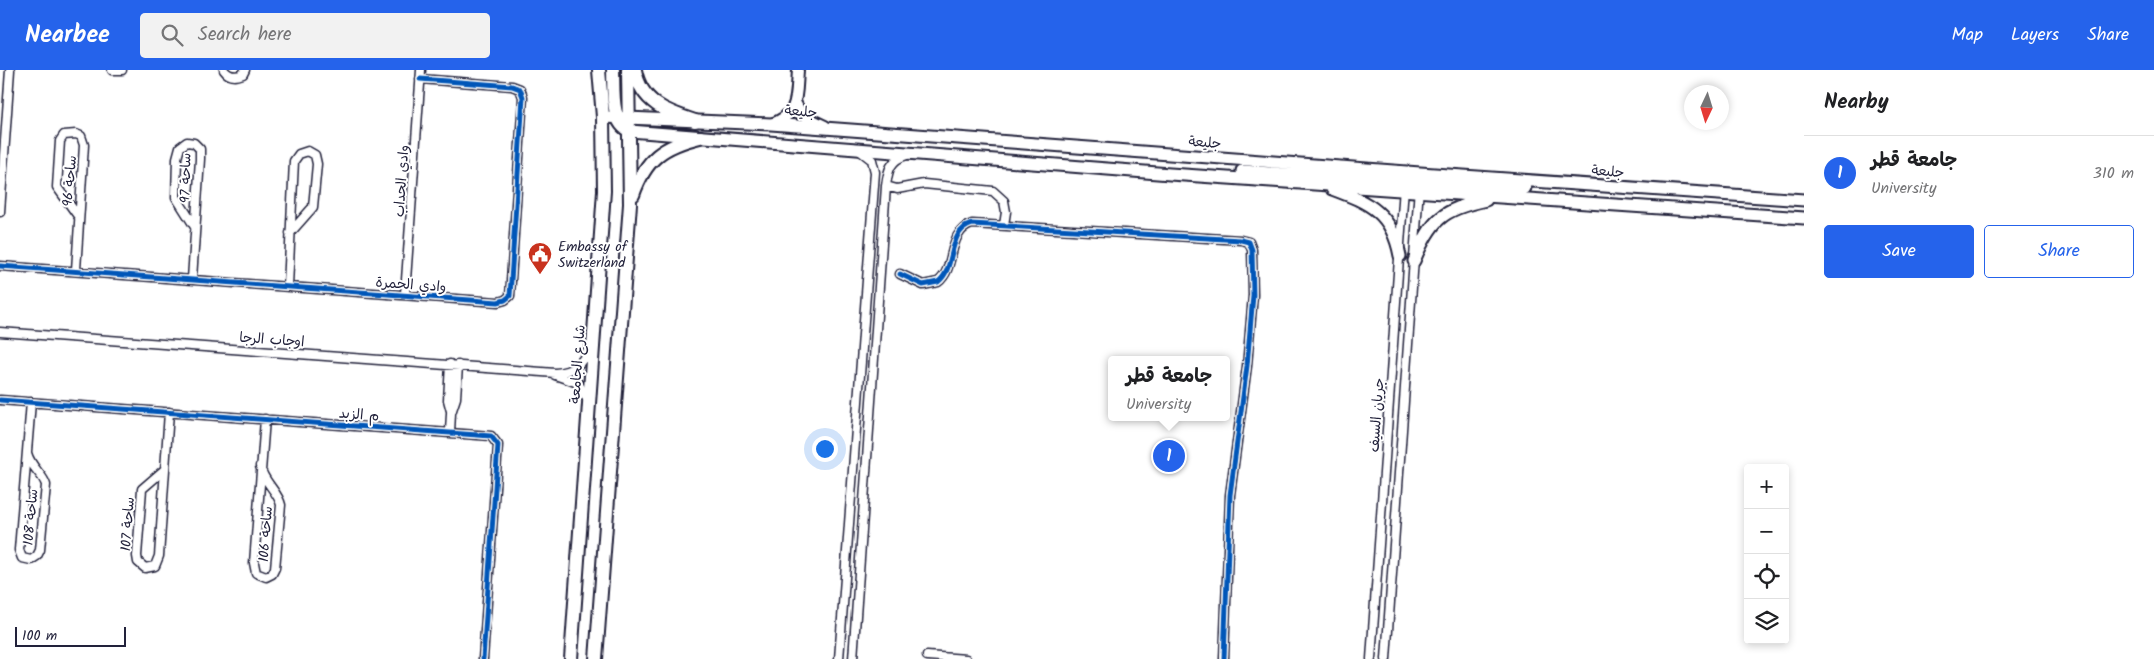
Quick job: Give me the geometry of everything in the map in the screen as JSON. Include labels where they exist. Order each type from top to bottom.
[{"type":"main road","name":"شارع الجامعة","points":[[571,659],[604,191],[603,117],[599,70]]},
{"type":"main road","points":[[613,70],[616,117],[620,125],[630,132]]},
{"type":"main road","points":[[596,659],[630,204],[628,70]]},
{"type":"main road","points":[[635,70],[639,84],[650,100],[669,113],[695,120]]},
{"type":"main road","name":"جليعة","points":[[603,117],[830,128],[1404,181],[1656,189],[1804,200]]},
{"type":"main road","name":"جليعة","points":[[630,132],[1318,184],[1404,181]]},
{"type":"main road","points":[[630,204],[640,177],[649,162],[667,148],[700,137]]},
{"type":"main road","points":[[1225,178],[1238,171],[1412,180],[1419,182]]},
{"type":"main road","name":"جليعة","points":[[1419,182],[1500,197],[1804,218]]},
{"type":"main road","points":[[1318,184],[1364,202],[1384,216],[1397,241],[1400,256]]},
{"type":"main road","points":[[1414,261],[1426,234],[1436,220],[1465,206],[1500,197]]},
{"type":"street","points":[[0,212],[10,70]]},
{"type":"street","points":[[112,70],[122,70]]},
{"type":"street","points":[[224,70],[229,75],[238,76],[244,74],[245,70]]},
{"type":"street","name":"وادي الحداب","points":[[405,294],[421,70]]},
{"type":"street","points":[[772,124],[790,114],[794,109],[798,70]]},
{"type":"street","name":"وادي الحمرة","points":[[0,266],[498,302],[505,300],[510,296],[523,97],[520,89],[512,86],[420,79]]},
{"type":"street","points":[[795,101],[802,115],[830,128]]},
{"type":"street","name":"ساحة 96","points":[[76,270],[84,145],[81,136],[71,134],[64,135],[60,141],[56,187],[78,216]]},
{"type":"street","name":"ساحة 97","points":[[192,279],[200,149],[194,144],[187,142],[180,147],[177,158],[176,197],[195,227]]},
{"type":"street","points":[[839,659],[875,172],[874,163],[867,155],[857,149]]},
{"type":"street","points":[[288,286],[290,233],[294,161],[299,154],[308,151],[315,155],[317,164],[313,207],[290,233]]},
{"type":"street","points":[[853,659],[886,186],[890,165],[899,157],[912,153]]},
{"type":"street","name":"جريان السيف","points":[[1371,659],[1404,181]]},
{"type":"street","name":"جريان السيف","points":[[1386,659],[1419,182]]},
{"type":"street","points":[[886,186],[898,189],[924,184],[993,190],[1004,201],[1006,212],[1004,225]]},
{"type":"street","points":[[872,198],[879,197],[885,200]]},
{"type":"street","points":[[900,274],[923,285],[938,282],[944,276],[958,234],[964,227],[977,223],[1241,240],[1251,245],[1253,295],[1244,393],[1230,495],[1224,659]]},
{"type":"street","name":"اوجاب الرجا","points":[[0,332],[561,372],[577,367],[587,354],[594,330]]},
{"type":"street","points":[[450,432],[451,413],[456,398],[454,364]]},
{"type":"street","name":"اوجاب الرجا","points":[[543,372],[565,377],[578,383],[587,398],[588,420]]},
{"type":"street","name":"م الزبد","points":[[0,400],[450,432],[487,435],[494,438],[498,445],[483,659]]},
{"type":"street","name":"ساحة 108","points":[[26,453],[31,465],[44,479],[46,484],[40,550],[38,556],[31,560],[24,559],[20,553],[26,453],[31,402]]},
{"type":"street","name":"ساحة 107","points":[[164,470],[146,484],[141,495],[137,556],[140,564],[145,568],[155,566],[159,556],[169,412]]},
{"type":"street","name":"ساحة 106","points":[[260,466],[263,478],[281,505],[275,568],[272,574],[266,577],[256,573],[254,563],[260,466],[265,419]]},
{"type":"street","points":[[927,656],[966,659]]},
{"type":"cycle path","points":[[0,266],[498,302],[505,300],[510,296],[523,97],[520,89],[512,86],[420,79]]},
{"type":"cycle path","points":[[900,274],[923,285],[938,282],[948,268],[958,234],[972,224],[1249,242],[1252,250],[1253,295],[1247,366],[1230,495],[1224,659]]},
{"type":"cycle path","points":[[0,400],[491,436],[498,445],[483,659]]},
{"type":"place","name":"Embassy of Switzerland","points":[[540,275]]},
{"type":"place","name":"جامعة قطر","points":[[1169,456]]}]
